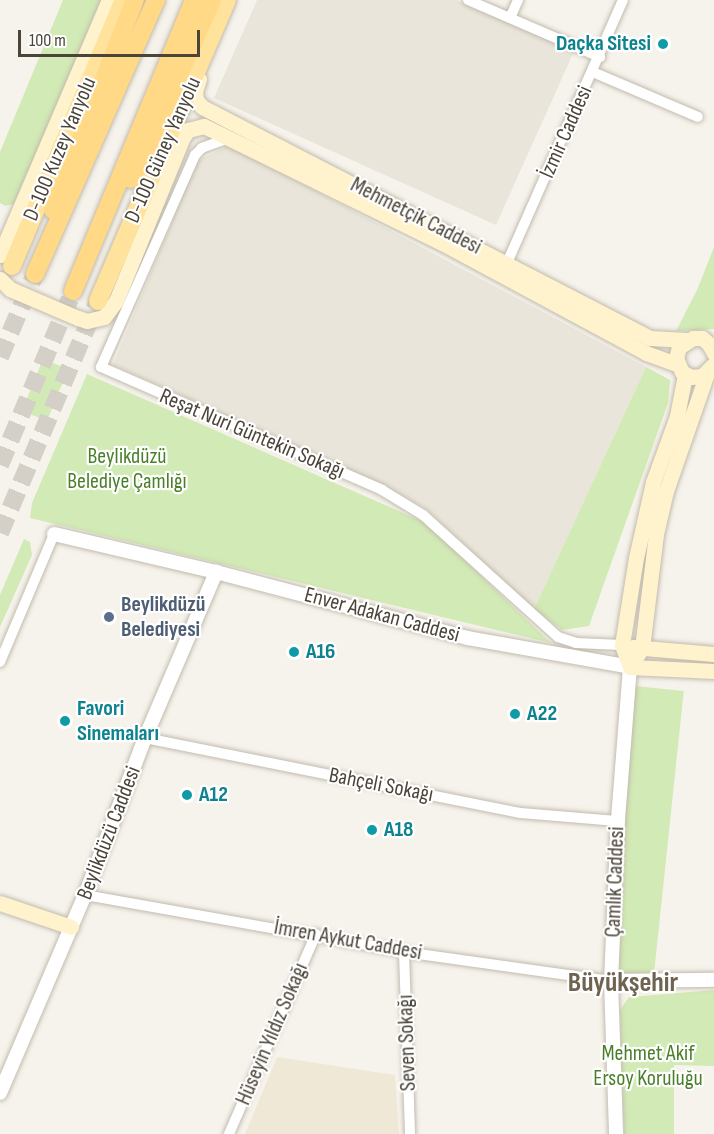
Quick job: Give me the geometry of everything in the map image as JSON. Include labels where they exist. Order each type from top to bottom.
[{"type":"highway","points":[[48,244],[52,214],[58,194],[135,0]]},
{"type":"highway","points":[[35,274],[156,0]]},
{"type":"highway","points":[[73,291],[194,0]]},
{"type":"highway","points":[[111,200],[136,172],[212,0]]},
{"type":"main road","points":[[6,260],[109,0]]},
{"type":"main road","name":"D-100 Kuzey Yanyolu","points":[[6,260],[124,0]]},
{"type":"main road","name":"D-100 Güney Yanyolu","points":[[98,301],[227,0]]},
{"type":"main road","name":"Mehmetçik Caddesi","points":[[207,50],[195,91],[196,100],[202,107],[505,268],[646,353],[681,369]]},
{"type":"main road","name":"Mehmetçik Caddesi","points":[[0,279],[10,288],[78,318],[87,321],[104,317],[116,301],[183,137],[195,126],[204,126],[650,338],[701,338]]},
{"type":"main road","points":[[630,667],[622,645],[644,517],[653,482],[677,416],[681,369],[679,347],[701,338],[710,344],[714,353]]},
{"type":"main road","points":[[681,369],[697,377],[711,368]]},
{"type":"main road","points":[[630,667],[642,648],[656,534],[679,451],[711,368]]},
{"type":"main road","points":[[622,645],[714,654]]},
{"type":"main road","name":"Enver Adakan Caddesi","points":[[630,667],[714,670]]},
{"type":"main road","points":[[0,903],[71,927]]},
{"type":"street","points":[[468,0],[600,57]]},
{"type":"street","points":[[510,18],[518,0]]},
{"type":"street","name":"İzmir Caddesi","points":[[505,268],[600,57],[623,0]]},
{"type":"street","points":[[593,72],[698,117]]},
{"type":"street","name":"Reşat Nuri Güntekin Sokağı","points":[[224,136],[202,148],[195,155],[101,367],[382,490],[423,515],[558,637],[576,643],[622,645]]},
{"type":"street","points":[[0,662],[54,534]]},
{"type":"street","name":"Enver Adakan Caddesi","points":[[54,534],[216,572],[468,638],[630,667]]},
{"type":"street","name":"Beylikdüzü Caddesi","points":[[0,1093],[85,895],[145,738],[216,572]]},
{"type":"street","name":"Çamlık Caddesi","points":[[616,1134],[611,981],[618,821],[630,667]]},
{"type":"street","name":"Bahçeli Sokağı","points":[[145,738],[520,813],[618,821]]},
{"type":"street","name":"İmren Aykut Caddesi","points":[[85,895],[404,951],[611,981]]},
{"type":"street","name":"Hüseyin Yıldız Sokağı","points":[[229,1134],[315,934]]},
{"type":"street","name":"Seven Sokağı","points":[[404,951],[410,1134]]},
{"type":"street","points":[[611,981],[714,980]]},
{"type":"shaded area","points":[[257,0],[456,0],[575,49],[496,225],[214,98]]},
{"type":"shaded area","points":[[230,145],[646,367],[534,609],[426,509],[385,485],[113,365],[197,161]]},
{"type":"shaded area","points":[[277,1057],[395,1075],[399,1134],[245,1134]]},
{"type":"green space","points":[[63,0],[104,0],[14,204],[5,206],[0,203],[0,152]]},
{"type":"green space","points":[[714,247],[714,329],[676,331],[697,290]]},
{"type":"green space","points":[[43,359],[68,369],[47,421],[22,411]]},
{"type":"green space","points":[[646,367],[670,380],[668,403],[589,626],[562,630],[534,609]]},
{"type":"green space","name":"Beylikdüzü Belediye Çamlığı","points":[[87,374],[426,523],[551,643],[30,518],[32,503]]},
{"type":"green space","points":[[24,539],[30,542],[32,555],[0,627],[0,595]]},
{"type":"green space","name":"Mehmet Akif Ersoy Koruluğu","points":[[635,686],[684,691],[654,977],[605,971]]},
{"type":"green space","name":"Mehmet Akif Ersoy Koruluğu","points":[[714,990],[714,1066],[674,1065],[674,1134],[624,1134],[620,1010],[629,997]]},
{"type":"tunnel","points":[[0,357],[35,274]]},
{"type":"tunnel","points":[[0,465],[73,291]]},
{"type":"tunnel","points":[[0,533],[98,301]]},
{"type":"place","name":"Daçka Sitesi","points":[[663,44]]},
{"type":"place","name":"Beylikdüzü Belediyesi","points":[[109,617]]},
{"type":"place","name":"A16","points":[[294,652]]},
{"type":"place","name":"A22","points":[[515,714]]},
{"type":"place","name":"Favori Sinemaları","points":[[65,721]]},
{"type":"place","name":"A12","points":[[187,795]]},
{"type":"place","name":"A18","points":[[372,830]]},
{"type":"district","name":"Büyükşehir","points":[[623,983]]}]
